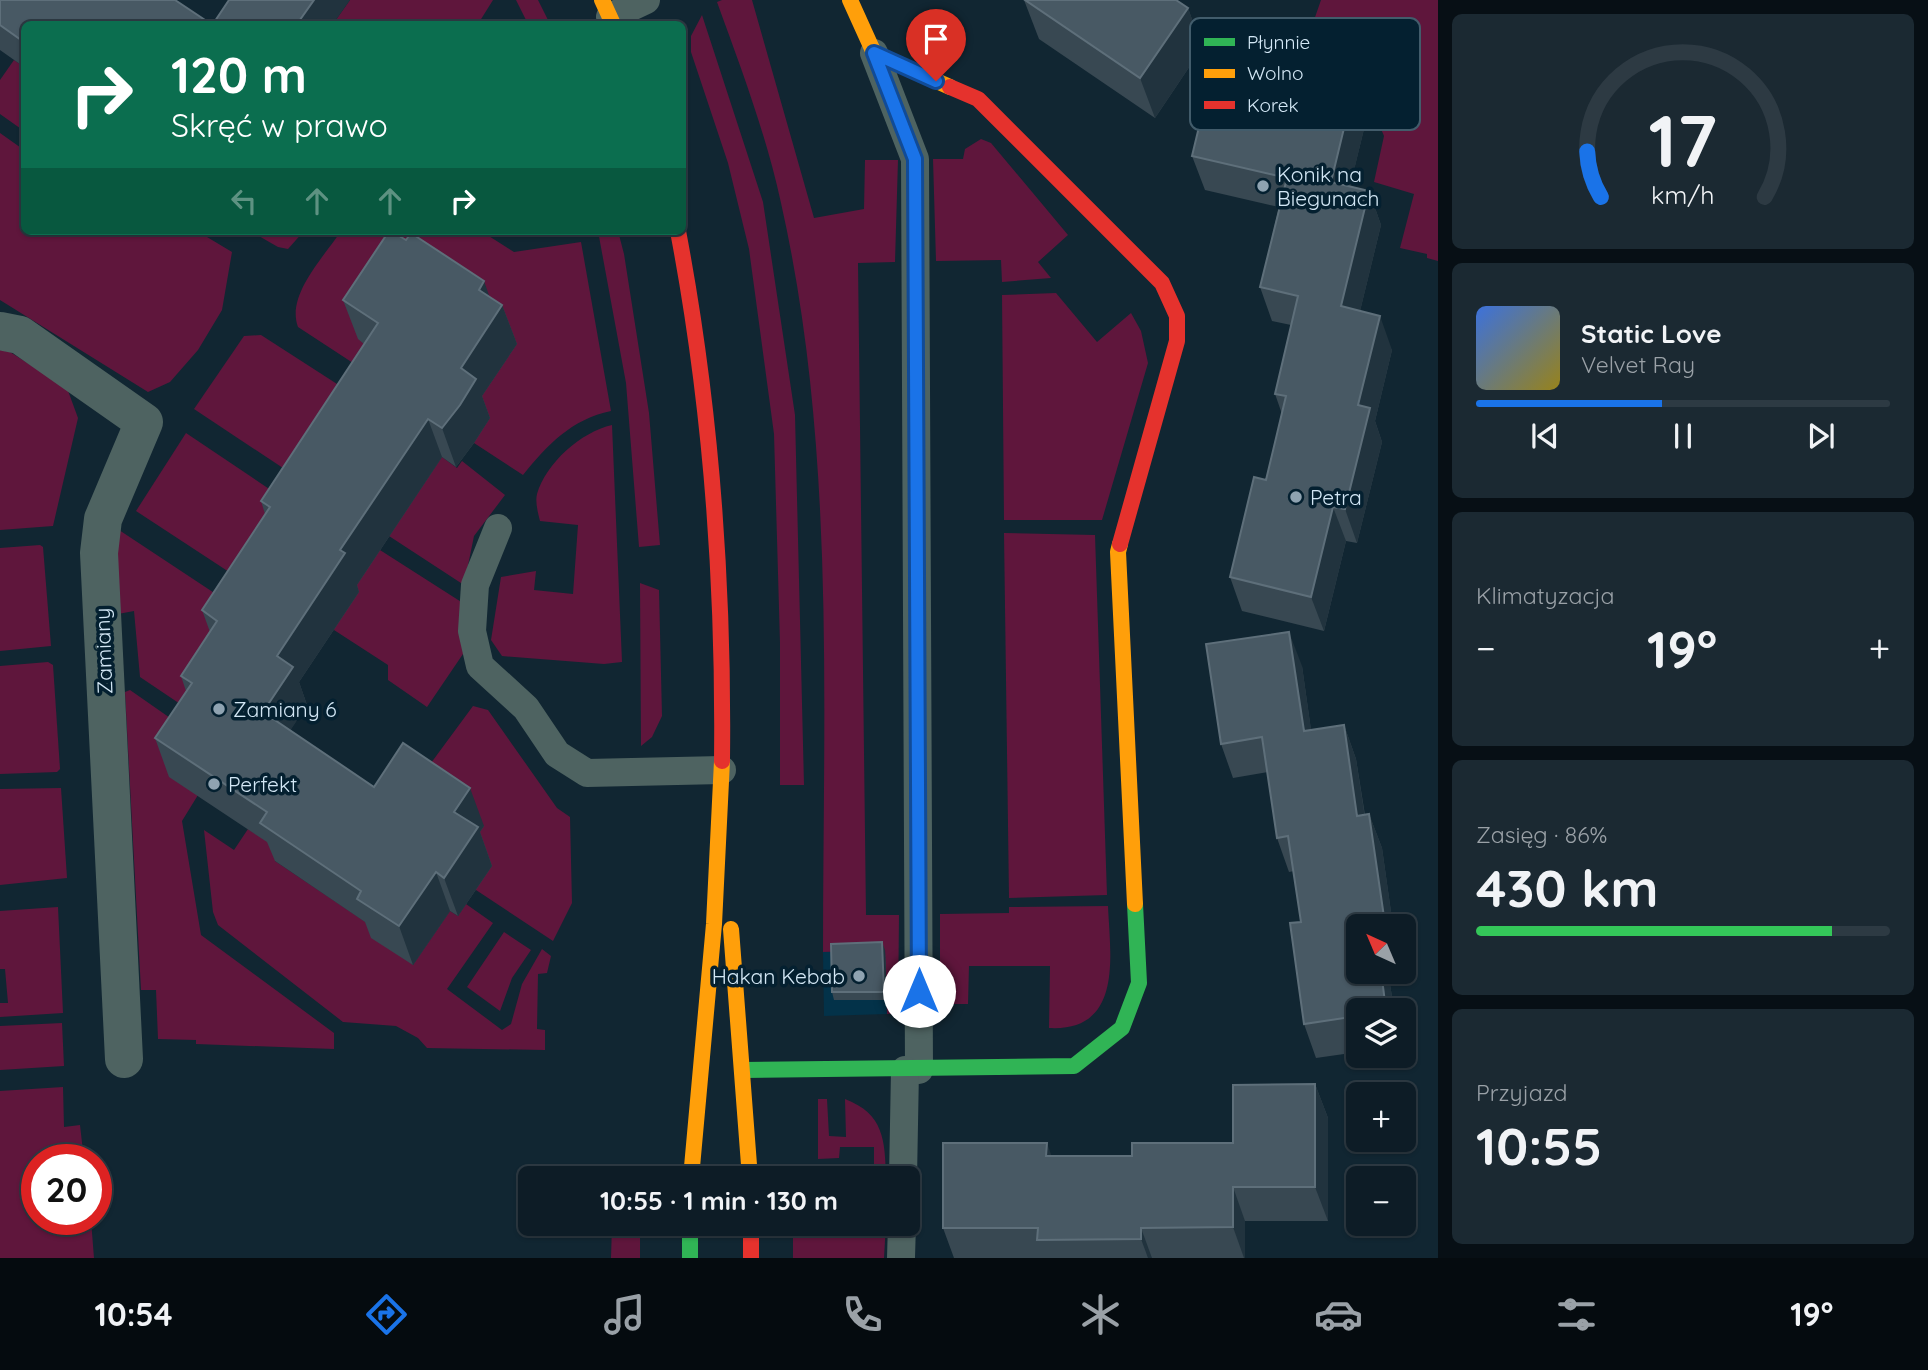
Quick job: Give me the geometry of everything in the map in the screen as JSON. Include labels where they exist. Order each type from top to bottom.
[{"type":"street","points":[[743,1070],[1074,1066],[1122,1028],[1139,983],[1118,552],[1177,341],[1177,316],[1162,283],[978,99],[874,53],[850,0]]},
{"type":"street","points":[[679,235],[695,313],[710,439],[717,564],[722,783],[749,1166]]},
{"type":"street","name":"Zamiany","points":[[0,331],[20,335],[144,422],[103,519],[99,554],[124,1059]]},
{"type":"street","points":[[692,1166],[722,783]]},
{"type":"street","points":[[690,1236],[690,1258]]},
{"type":"street","points":[[751,1236],[751,1258]]},
{"type":"lane","points":[[608,14],[646,0]]},
{"type":"lane","points":[[874,53],[915,159],[912,1070],[904,1166]]},
{"type":"lane","points":[[498,527],[475,585],[472,631],[480,666],[526,708],[557,754],[587,773],[722,783]]},
{"type":"lane","points":[[701,1069],[743,1070]]},
{"type":"lane","points":[[901,1258],[902,1236]]},
{"type":"shaded area","points":[[350,0],[493,0],[480,21],[335,21]]},
{"type":"shaded area","points":[[516,0],[538,0],[548,21],[526,21]]},
{"type":"shaded area","points":[[752,0],[814,218],[864,209],[865,160],[898,160],[895,262],[858,263],[866,915],[899,915],[898,1014],[887,1014],[885,950],[823,952],[823,576],[811,388],[799,295],[781,203],[760,126],[717,2]]},
{"type":"shaded area","points":[[1321,0],[1438,0],[1438,261],[1427,258],[1427,254],[1400,248],[1414,194],[1374,182],[1384,136],[1382,130],[1420,130],[1420,18],[1315,18]]},
{"type":"shaded area","points":[[702,15],[763,202],[795,415],[804,785],[780,785],[780,643],[774,434],[749,249],[728,163],[691,52],[691,36]]},
{"type":"shaded area","points":[[14,60],[21,65],[21,129],[0,114],[0,80]]},
{"type":"shaded area","points":[[0,133],[21,148],[21,235],[204,235],[232,252],[222,310],[198,350],[170,382],[148,392],[0,300]]},
{"type":"shaded area","points":[[981,139],[991,143],[1068,235],[1038,262],[1051,278],[1002,282],[1001,260],[936,261],[933,159],[963,159],[965,149]]},
{"type":"shaded area","points":[[257,235],[300,235],[288,249],[278,247]]},
{"type":"shaded area","points":[[338,235],[487,235],[514,252],[581,242],[611,411],[584,420],[561,435],[541,453],[523,475],[474,443],[392,362],[379,380],[298,327],[297,302],[317,264]]},
{"type":"shaded area","points":[[599,235],[619,235],[624,254],[649,413],[660,545],[639,547],[626,383]]},
{"type":"shaded area","points":[[1056,293],[1097,342],[1131,313],[1141,331],[1148,363],[1102,520],[1004,520],[1002,295]]},
{"type":"shaded area","points":[[261,335],[365,402],[310,486],[194,409],[244,336]]},
{"type":"shaded area","points":[[0,350],[10,352],[67,388],[78,418],[53,526],[0,530]]},
{"type":"shaded area","points":[[612,425],[622,662],[604,664],[502,656],[491,640],[501,577],[536,571],[534,590],[573,594],[578,525],[540,521],[536,497],[542,482],[566,450],[588,434]]},
{"type":"shaded area","points":[[186,433],[296,507],[255,589],[136,511]]},
{"type":"shaded area","points":[[442,457],[457,468],[462,461],[505,495],[474,536],[464,585],[389,536]]},
{"type":"shaded area","points":[[116,528],[240,610],[195,714],[140,677],[134,611],[118,614]]},
{"type":"shaded area","points":[[1004,533],[1095,535],[1107,895],[1009,898]]},
{"type":"shaded area","points":[[369,543],[466,605],[465,651],[427,707],[388,680],[388,665],[334,630],[342,581]]},
{"type":"shaded area","points":[[43,547],[51,646],[0,651],[0,548]]},
{"type":"shaded area","points":[[640,583],[659,590],[662,716],[652,737],[641,746]]},
{"type":"shaded area","points":[[48,662],[53,665],[60,769],[57,772],[0,774],[0,666]]},
{"type":"shaded area","points":[[130,690],[196,736],[198,795],[182,821],[201,935],[334,1033],[334,1049],[196,1044],[196,1040],[158,1039],[156,990],[141,990],[125,692]]},
{"type":"shaded area","points":[[473,706],[488,710],[557,808],[570,817],[572,903],[553,941],[476,890],[417,782]]},
{"type":"shaded area","points":[[61,788],[67,878],[0,885],[0,789]]},
{"type":"shaded area","points":[[248,829],[281,850],[275,861],[376,929],[413,965],[450,911],[458,916],[466,904],[493,923],[447,989],[502,1030],[511,1024],[522,984],[542,949],[551,956],[547,973],[538,974],[537,1029],[545,1030],[545,1050],[427,1048],[418,1038],[396,1026],[343,1022],[218,925],[213,912],[204,830],[234,850]]},
{"type":"shaded area","points":[[1108,906],[1110,967],[1107,986],[1101,1004],[1090,1017],[1073,1026],[1049,1028],[1050,966],[969,966],[968,1004],[940,1004],[940,914],[1009,913],[1009,907]]},
{"type":"shaded area","points":[[58,907],[63,1013],[0,1017],[0,1003],[8,1003],[5,969],[0,969],[0,911]]},
{"type":"shaded area","points":[[504,932],[531,950],[512,978],[500,1011],[467,987]]},
{"type":"shaded area","points":[[885,950],[887,1014],[824,1016],[823,952]]},
{"type":"shaded area","points":[[62,1023],[64,1066],[0,1070],[0,1026]]},
{"type":"shaded area","points":[[63,1087],[64,1127],[80,1125],[82,1144],[21,1144],[21,1235],[92,1235],[94,1258],[0,1258],[0,1091]]},
{"type":"shaded area","points":[[818,1099],[827,1099],[829,1136],[846,1137],[845,1099],[868,1112],[880,1130],[886,1166],[874,1166],[874,1147],[840,1147],[839,1158],[818,1159]]},
{"type":"shaded area","points":[[612,1236],[640,1236],[640,1258],[611,1258]]},
{"type":"shaded area","points":[[793,1236],[885,1236],[884,1258],[793,1258]]},
{"type":"building","points":[[0,0],[175,0],[206,21],[21,21],[21,40],[0,25]]},
{"type":"building","points":[[229,0],[314,0],[299,21],[215,21]]},
{"type":"building","points":[[1025,0],[1176,0],[1188,8],[1140,78]]},
{"type":"building","points":[[1198,130],[1344,130],[1331,182],[1369,191],[1341,306],[1380,316],[1358,405],[1370,408],[1345,509],[1333,507],[1311,597],[1230,577],[1254,477],[1266,480],[1286,396],[1275,394],[1298,296],[1260,287],[1287,178],[1192,156]]},
{"type":"building","points":[[386,235],[398,235],[406,240],[410,235],[414,235],[484,281],[479,290],[502,305],[461,368],[476,379],[460,405],[442,428],[428,419],[340,550],[345,553],[277,656],[293,667],[263,712],[374,787],[403,743],[470,788],[454,812],[478,827],[444,878],[436,872],[399,926],[357,899],[361,891],[260,823],[267,812],[155,738],[192,683],[181,676],[217,621],[202,610],[270,507],[261,501],[378,323],[343,300]]},
{"type":"building","points":[[1289,632],[1304,731],[1344,725],[1357,816],[1369,814],[1384,914],[1346,914],[1346,984],[1383,984],[1384,998],[1346,998],[1346,1018],[1304,1024],[1290,923],[1301,922],[1288,836],[1277,838],[1262,737],[1221,744],[1206,644]]},
{"type":"building","points":[[882,942],[884,992],[832,992],[831,944]]},
{"type":"building","points":[[1315,1084],[1315,1187],[1233,1187],[1233,1227],[1141,1228],[1141,1239],[1037,1240],[1038,1228],[943,1228],[943,1143],[1047,1143],[1046,1156],[1132,1156],[1132,1143],[1233,1143],[1233,1085]]},
{"type":"traffic: fast","points":[[743,1070],[1074,1066],[1122,1028],[1139,983],[1135,904]]},
{"type":"traffic: fast","points":[[690,1236],[690,1258]]},
{"type":"traffic: slow","points":[[602,0],[612,21]]},
{"type":"traffic: slow","points":[[850,0],[874,53],[950,87]]},
{"type":"traffic: slow","points":[[1120,544],[1118,552],[1135,904]]},
{"type":"traffic: slow","points":[[692,1166],[714,924],[722,761]]},
{"type":"traffic: slow","points":[[731,929],[749,1166]]},
{"type":"traffic: jam","points":[[950,87],[978,99],[1162,283],[1177,316],[1177,341],[1120,544]]},
{"type":"traffic: jam","points":[[679,235],[699,362],[713,495],[721,628],[722,761]]},
{"type":"traffic: jam","points":[[751,1236],[751,1258]]},
{"type":"place","name":"Konik na Biegunach","points":[[1263,186]]},
{"type":"place","name":"Petra","points":[[1296,497]]},
{"type":"place","name":"Zamiany 6","points":[[219,709]]},
{"type":"place","name":"Perfekt","points":[[214,784]]},
{"type":"place","name":"Hakan Kebab","points":[[859,976]]},
{"type":"route","points":[[919,991],[915,159],[874,53],[936,81]]}]
